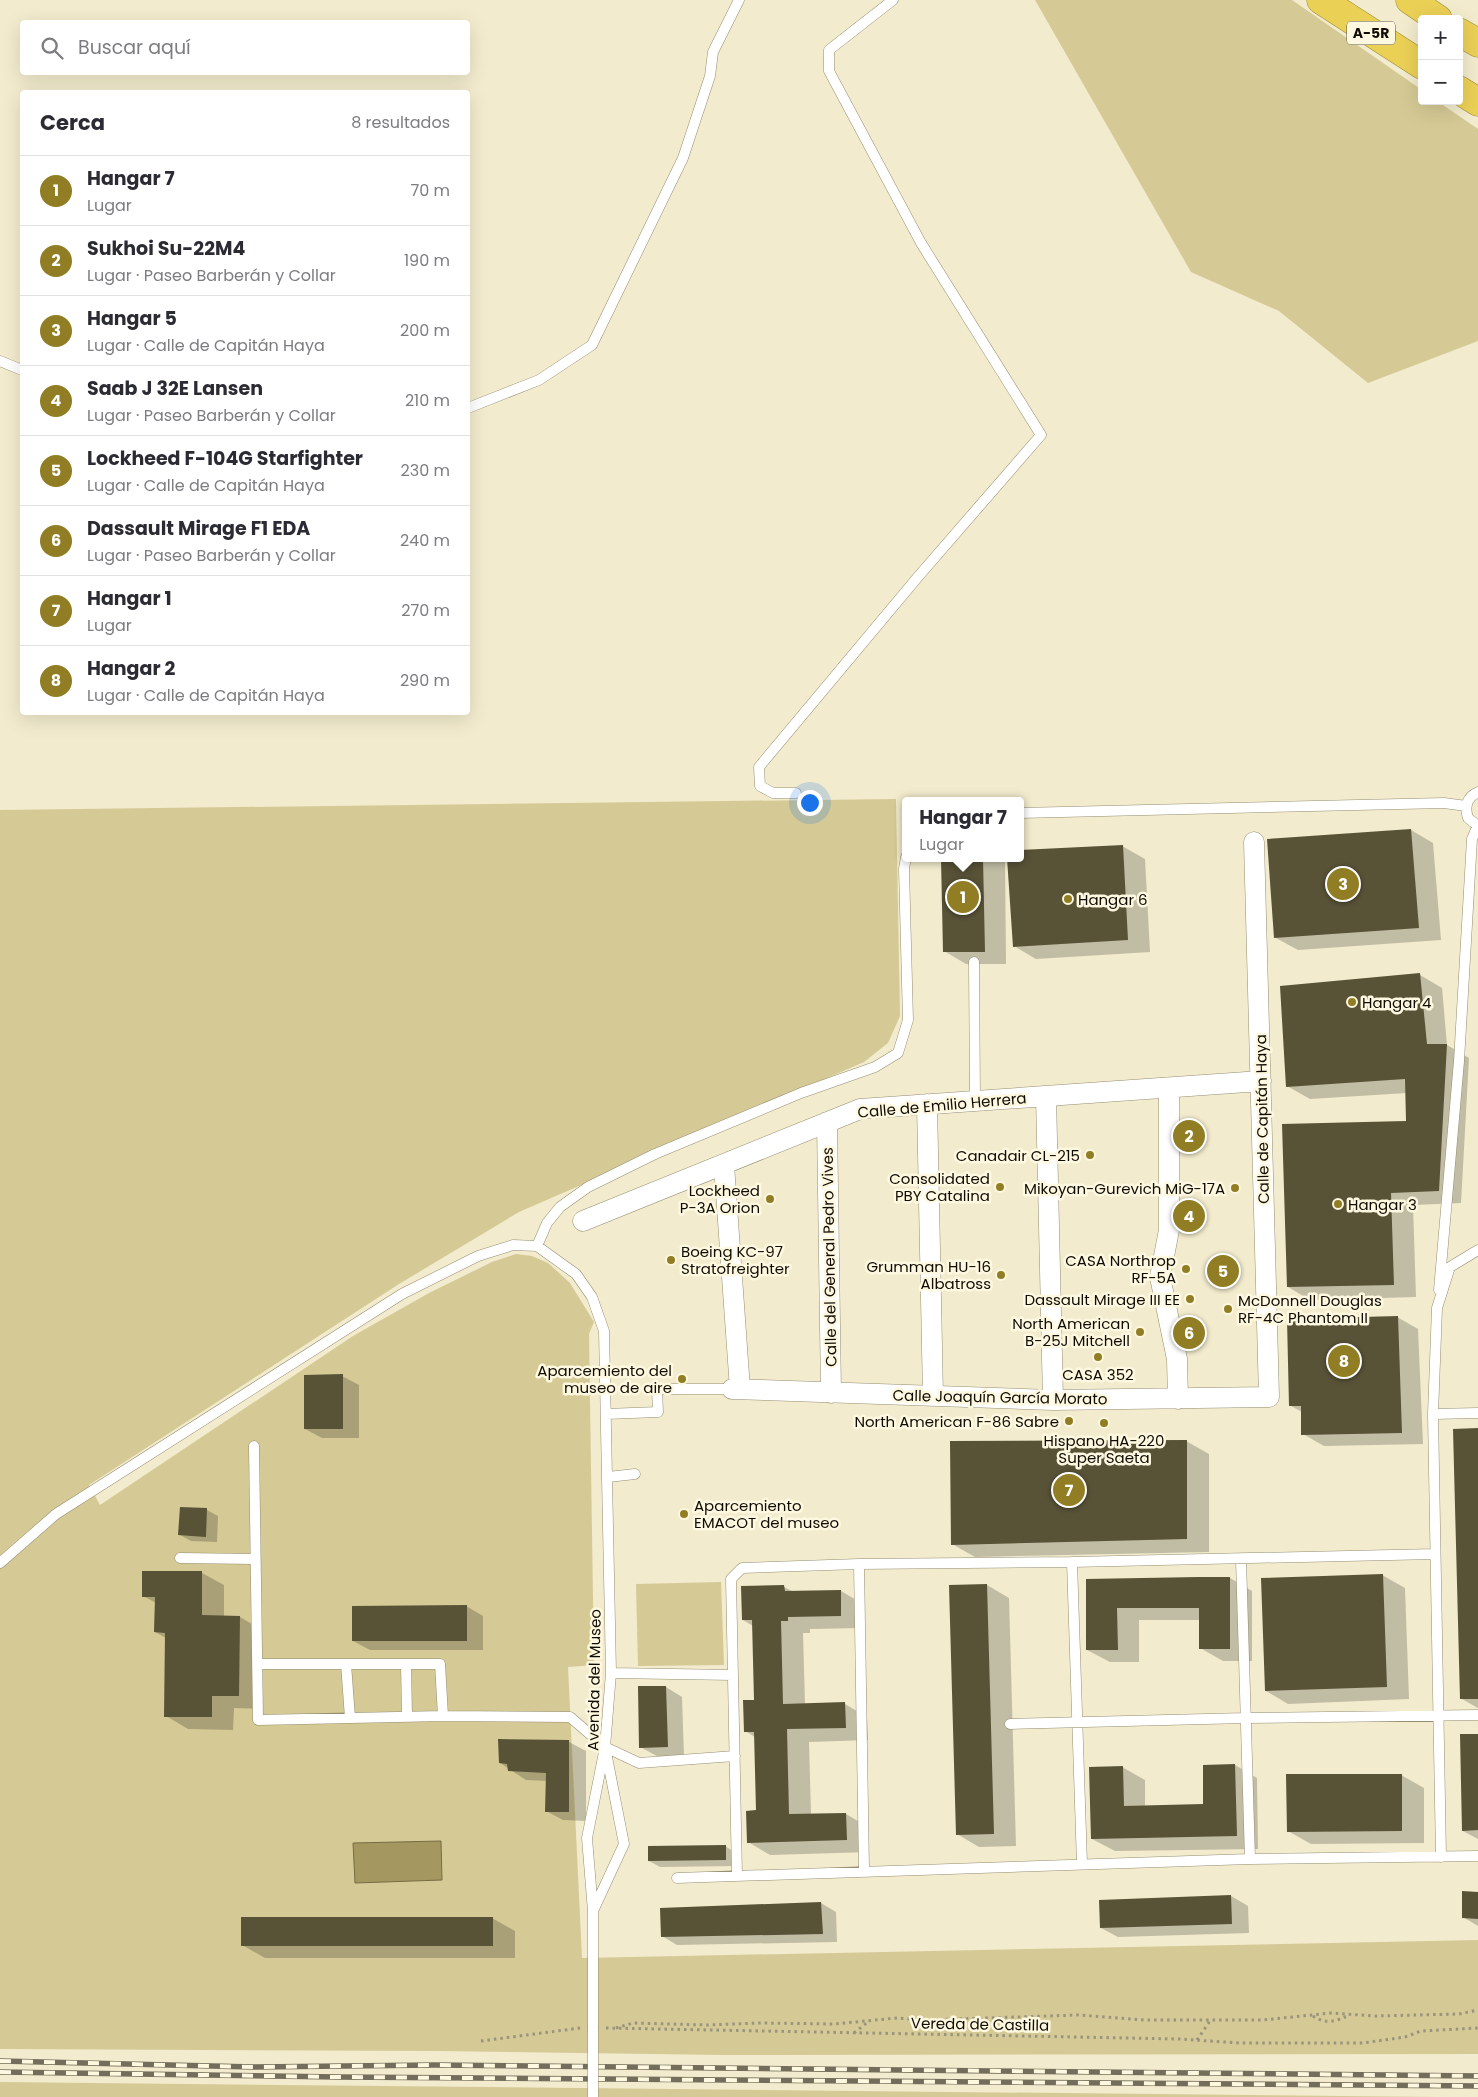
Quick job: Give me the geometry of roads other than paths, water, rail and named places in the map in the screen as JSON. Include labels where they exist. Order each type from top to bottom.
[{"type":"highway","name":"A-5R","points":[[1321,0],[1418,63]]},
{"type":"highway","points":[[1410,0],[1432,15]]},
{"type":"highway","points":[[1414,0],[1432,15]]},
{"type":"highway","points":[[1463,34],[1478,43]]},
{"type":"highway","points":[[1463,93],[1478,102]]},
{"type":"street","name":"Calle de Capitán Haya","points":[[1254,842],[1269,1397]]},
{"type":"street","name":"Calle de Emilio Herrera","points":[[583,1221],[860,1109],[1261,1081]]},
{"type":"street","points":[[1169,1088],[1169,1230],[1160,1277],[1177,1359],[1178,1398]]},
{"type":"street","points":[[1046,1096],[1053,1400]]},
{"type":"street","points":[[927,1104],[933,1396]]},
{"type":"street","name":"Calle del General Pedro Vives","points":[[827,1122],[831,1393]]},
{"type":"street","points":[[724,1165],[736,1389]]},
{"type":"street","name":"Calle Joaquín García Morato","points":[[736,1389],[1053,1400],[1269,1397]]},
{"type":"lane","points":[[470,407],[539,380],[592,344],[683,158],[710,76],[713,52],[738,0]]},
{"type":"lane","points":[[796,793],[773,793],[760,786],[759,768],[917,578],[1041,435],[920,243],[829,71],[829,50],[893,0]]},
{"type":"lane","points":[[0,361],[20,369]]},
{"type":"lane","points":[[1441,1857],[1433,1414],[1437,1308],[1459,1061],[1472,839],[1478,826],[1468,818],[1466,806],[1470,796],[1478,792]]},
{"type":"lane","points":[[1024,813],[1444,803],[1466,806]]},
{"type":"lane","points":[[0,1564],[56,1514],[402,1294],[478,1256],[512,1245],[537,1246],[547,1223],[560,1207],[588,1188],[655,1154],[801,1093],[875,1067],[898,1053],[908,1020],[905,862]]},
{"type":"lane","points":[[974,962],[975,1101]]},
{"type":"lane","name":"Avenida del Museo","points":[[537,1246],[576,1274],[592,1297],[604,1330],[611,1673],[605,1746],[624,1844],[593,1915],[593,2097]]},
{"type":"lane","points":[[1437,1308],[1450,1267],[1478,1250]]},
{"type":"lane","points":[[606,1414],[658,1412],[657,1389],[736,1389]]},
{"type":"lane","points":[[1433,1414],[1478,1413]]},
{"type":"lane","points":[[254,1446],[258,1720],[407,1716],[570,1717],[605,1746],[639,1763],[735,1756]]},
{"type":"lane","points":[[608,1477],[635,1474]]},
{"type":"lane","points":[[737,1875],[731,1579],[742,1568],[859,1564],[1072,1562],[1435,1554]]},
{"type":"lane","points":[[180,1558],[255,1559]]},
{"type":"lane","points":[[1241,1559],[1250,1860]]},
{"type":"lane","points":[[1072,1562],[1082,1864]]},
{"type":"lane","points":[[859,1564],[864,1870]]},
{"type":"lane","points":[[258,1664],[440,1664],[443,1716]]},
{"type":"lane","points":[[346,1664],[350,1718]]},
{"type":"lane","points":[[406,1664],[407,1716]]},
{"type":"lane","points":[[611,1673],[733,1674]]},
{"type":"lane","points":[[1010,1724],[1478,1715]]},
{"type":"lane","points":[[593,1915],[587,1838],[605,1746]]},
{"type":"lane","points":[[677,1878],[864,1870],[1082,1864],[1478,1856]]},
{"type":"railway","points":[[0,2061],[254,2067],[435,2065],[1478,2076]]},
{"type":"railway","points":[[0,2072],[338,2077],[1478,2086]]},
{"type":"place","name":"Hangar 5","points":[[1343,884]]},
{"type":"place","name":"Hangar 7","points":[[963,897]]},
{"type":"place","name":"Hangar 6","points":[[1068,899]]},
{"type":"place","name":"Hangar 4","points":[[1352,1002]]},
{"type":"place","name":"Sukhoi Su-22M4","points":[[1189,1136]]},
{"type":"place","name":"Canadair CL-215","points":[[1090,1155]]},
{"type":"place","name":"Consolidated PBY Catalina","points":[[1000,1187]]},
{"type":"place","name":"Mikoyan-Gurevich MiG-17A","points":[[1235,1188]]},
{"type":"place","name":"Lockheed P-3A Orion","points":[[770,1199]]},
{"type":"place","name":"Hangar 3","points":[[1338,1204]]},
{"type":"place","name":"Saab J 32E Lansen","points":[[1189,1216]]},
{"type":"place","name":"Boeing KC-97 Stratofreighter","points":[[671,1260]]},
{"type":"place","name":"CASA Northrop RF-5A","points":[[1186,1269]]},
{"type":"place","name":"Lockheed F-104G Starfighter","points":[[1223,1271]]},
{"type":"place","name":"Grumman HU-16 Albatross","points":[[1001,1275]]},
{"type":"place","name":"Dassault Mirage III EE","points":[[1190,1299]]},
{"type":"place","name":"McDonnell Douglas RF-4C Phantom II","points":[[1228,1309]]},
{"type":"place","name":"North American B-25J Mitchell","points":[[1140,1332]]},
{"type":"place","name":"Dassault Mirage F1 EDA","points":[[1189,1333]]},
{"type":"place","name":"CASA 352","points":[[1098,1357]]},
{"type":"place","name":"Hangar 2","points":[[1344,1361]]},
{"type":"place","name":"Aparcemiento del museo de aire","points":[[682,1379]]},
{"type":"place","name":"North American F-86 Sabre","points":[[1069,1421]]},
{"type":"place","name":"Hispano HA-220 Super Saeta","points":[[1104,1423]]},
{"type":"place","name":"Hangar 1","points":[[1069,1490]]},
{"type":"place","name":"Aparcemiento EMACOT del museo","points":[[684,1514]]}]
